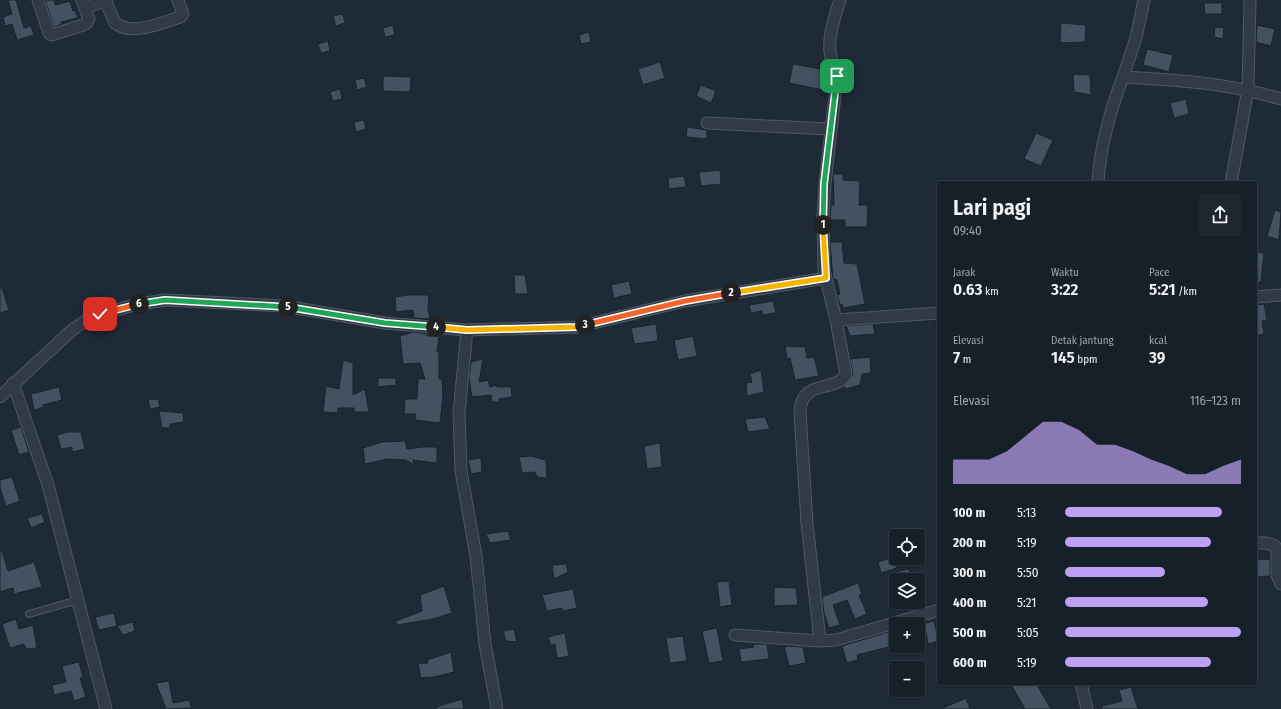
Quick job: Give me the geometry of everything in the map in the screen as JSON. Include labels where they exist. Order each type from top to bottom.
[{"type":"street","points":[[38,0],[49,33],[52,35],[86,24],[89,19],[83,4],[106,0],[115,23],[119,26],[144,28],[181,17],[183,14],[178,0]]},
{"type":"street","points":[[820,641],[807,523],[800,403],[804,395],[844,378],[846,374],[836,320],[826,278],[822,216],[837,76],[831,55],[830,45],[834,20],[840,0]]},
{"type":"street","points":[[1098,181],[1099,164],[1105,131],[1136,38],[1144,0]]},
{"type":"street","points":[[1231,181],[1248,89],[1250,0]]},
{"type":"street","points":[[1123,76],[1181,80],[1248,89],[1281,99]]},
{"type":"street","points":[[706,123],[831,129]]},
{"type":"street","points":[[0,397],[13,383],[72,330],[88,319],[133,305],[165,300],[284,306],[385,323],[467,330],[577,327],[685,301],[826,278]]},
{"type":"street","points":[[1257,297],[1281,295]]},
{"type":"street","points":[[836,320],[937,313]]},
{"type":"street","points":[[467,330],[459,413],[461,471],[476,556],[485,644],[497,709]]},
{"type":"street","points":[[13,383],[48,485],[106,709]]},
{"type":"street","points":[[1257,543],[1267,543],[1275,546],[1277,549],[1277,575],[1281,584]]},
{"type":"street","points":[[735,635],[820,641],[836,640],[861,634],[937,611]]},
{"type":"street","points":[[1081,685],[1087,709]]},
{"type":"lane","points":[[29,614],[78,600]]},
{"type":"building","points":[[8,0],[16,0],[24,28],[31,26],[34,35],[17,40],[12,24],[5,26],[3,17],[12,14]]},
{"type":"building","points":[[45,0],[54,0],[55,5],[70,1],[73,11],[75,10],[78,18],[61,22],[62,24],[54,27]]},
{"type":"building","points":[[1204,3],[1222,3],[1222,14],[1205,14]]},
{"type":"building","points":[[343,14],[345,23],[336,26],[333,16]]},
{"type":"building","points":[[1061,23],[1086,25],[1085,42],[1060,43]]},
{"type":"building","points":[[393,25],[395,35],[385,37],[383,28]]},
{"type":"building","points":[[1257,25],[1275,29],[1271,46],[1256,42]]},
{"type":"building","points":[[1215,27],[1224,28],[1223,39],[1214,37]]},
{"type":"building","points":[[589,32],[591,42],[581,44],[579,35]]},
{"type":"building","points":[[328,41],[330,51],[321,53],[318,44]]},
{"type":"building","points":[[1147,49],[1173,55],[1169,72],[1143,65]]},
{"type":"building","points":[[660,62],[665,78],[643,85],[638,69]]},
{"type":"building","points":[[793,64],[827,70],[828,91],[789,83]]},
{"type":"building","points":[[1073,74],[1090,75],[1091,95],[1074,92]]},
{"type":"building","points":[[383,76],[411,77],[410,92],[383,91]]},
{"type":"building","points":[[364,78],[367,87],[357,90],[355,80]]},
{"type":"building","points":[[701,85],[716,91],[711,103],[696,96]]},
{"type":"building","points":[[340,89],[342,99],[333,101],[330,92]]},
{"type":"building","points":[[1186,99],[1189,114],[1174,118],[1170,103]]},
{"type":"building","points":[[364,120],[366,129],[356,132],[354,122]]},
{"type":"building","points":[[687,127],[707,130],[707,139],[686,137]]},
{"type":"building","points":[[1036,133],[1053,140],[1041,166],[1024,159]]},
{"type":"building","points":[[720,170],[721,184],[701,186],[699,172]]},
{"type":"building","points":[[833,174],[843,174],[843,180],[860,181],[859,205],[868,205],[867,227],[845,227],[845,220],[830,220],[831,205],[834,205]]},
{"type":"building","points":[[684,176],[686,187],[669,189],[668,178]]},
{"type":"building","points":[[1275,210],[1281,212],[1279,240],[1267,236]]},
{"type":"building","points":[[830,242],[842,242],[844,263],[857,264],[865,304],[843,308],[842,304],[840,305],[837,295],[840,294],[837,280],[833,279]]},
{"type":"building","points":[[1257,252],[1264,253],[1261,282],[1257,282]]},
{"type":"building","points":[[514,275],[525,275],[528,294],[515,294]]},
{"type":"building","points":[[629,281],[632,294],[614,298],[611,285]]},
{"type":"building","points":[[0,288],[2,288],[9,310],[0,313]]},
{"type":"building","points":[[407,295],[429,295],[428,308],[430,319],[414,318],[413,310],[396,312],[395,297]]},
{"type":"building","points":[[773,301],[776,313],[763,315],[762,311],[751,313],[749,305]]},
{"type":"building","points":[[1264,304],[1267,320],[1262,321],[1264,334],[1257,336],[1257,305]]},
{"type":"building","points":[[656,324],[658,341],[634,344],[631,328]]},
{"type":"building","points":[[873,324],[875,334],[850,336],[846,326]]},
{"type":"building","points":[[413,332],[427,334],[427,336],[439,336],[437,352],[439,352],[439,379],[442,379],[443,396],[440,423],[415,420],[416,414],[404,414],[405,399],[417,399],[418,379],[425,379],[420,363],[403,364],[400,336]]},
{"type":"building","points":[[693,336],[697,356],[678,360],[674,340]]},
{"type":"building","points":[[785,346],[805,347],[807,358],[814,357],[819,376],[795,380],[790,358],[787,359]]},
{"type":"building","points":[[870,357],[871,373],[862,374],[860,385],[845,389],[844,386],[853,375],[850,359]]},
{"type":"building","points":[[483,359],[479,382],[488,380],[490,387],[497,385],[497,387],[511,387],[512,397],[499,399],[500,402],[492,402],[491,395],[472,397],[469,379],[471,362]]},
{"type":"building","points":[[343,360],[353,363],[353,395],[365,389],[369,412],[354,412],[354,408],[338,408],[338,413],[323,412],[326,386],[339,389]]},
{"type":"building","points":[[761,370],[764,392],[747,396],[746,383],[752,382],[750,374]]},
{"type":"building","points":[[378,378],[396,378],[396,385],[378,387]]},
{"type":"building","points":[[59,387],[62,400],[43,405],[44,407],[34,410],[31,394]]},
{"type":"building","points":[[158,399],[160,407],[150,409],[148,400]]},
{"type":"building","points":[[159,411],[183,413],[184,422],[170,424],[170,428],[162,428]]},
{"type":"building","points":[[765,417],[770,429],[748,432],[745,419]]},
{"type":"building","points":[[21,427],[29,452],[19,455],[11,430]]},
{"type":"building","points":[[67,432],[81,432],[85,449],[72,452],[72,447],[61,449],[57,435]]},
{"type":"building","points":[[405,441],[407,449],[437,447],[437,463],[413,460],[414,465],[406,460],[388,459],[365,464],[363,448],[382,442]]},
{"type":"building","points":[[660,443],[662,467],[647,469],[644,446]]},
{"type":"building","points":[[531,456],[546,460],[547,478],[537,477],[535,472],[522,473],[519,457]]},
{"type":"building","points":[[481,458],[482,472],[471,474],[468,460]]},
{"type":"building","points":[[12,477],[20,501],[6,506],[0,488],[0,480]]},
{"type":"building","points":[[42,514],[45,522],[31,528],[27,518]]},
{"type":"building","points":[[508,531],[511,540],[490,543],[486,534]]},
{"type":"building","points":[[2,551],[8,571],[34,562],[42,587],[14,594],[13,588],[0,592],[0,552]]},
{"type":"building","points":[[889,559],[889,565],[896,565],[897,568],[881,573],[878,562]]},
{"type":"building","points":[[1270,559],[1270,576],[1257,577],[1257,560]]},
{"type":"building","points":[[566,564],[568,572],[554,579],[552,565]]},
{"type":"building","points":[[909,569],[910,573],[895,573]]},
{"type":"building","points":[[729,581],[732,605],[720,607],[717,582]]},
{"type":"building","points":[[858,583],[862,594],[859,595],[867,614],[855,619],[847,600],[833,605],[840,625],[829,628],[824,613],[822,597]]},
{"type":"building","points":[[444,586],[452,613],[433,619],[397,625],[396,621],[422,611],[420,595]]},
{"type":"building","points":[[774,587],[796,588],[798,605],[774,606]]},
{"type":"building","points":[[573,589],[577,608],[563,611],[562,608],[547,611],[542,595]]},
{"type":"building","points":[[114,613],[117,626],[99,630],[95,617]]},
{"type":"building","points":[[16,619],[19,629],[33,625],[37,648],[26,649],[24,644],[10,648],[2,624]]},
{"type":"building","points":[[934,621],[937,633],[937,642],[928,644],[925,623]]},
{"type":"building","points":[[133,622],[135,631],[123,635],[117,626]]},
{"type":"building","points":[[717,628],[723,661],[709,663],[702,631]]},
{"type":"building","points":[[514,629],[517,642],[506,641],[503,631]]},
{"type":"building","points":[[888,632],[889,635],[889,647],[857,655],[858,660],[847,663],[842,646]]},
{"type":"building","points":[[565,633],[569,656],[557,658],[555,644],[551,646],[548,637]]},
{"type":"building","points":[[683,636],[687,661],[670,663],[666,638]]},
{"type":"building","points":[[753,644],[767,644],[769,659],[741,662],[739,649],[754,647]]},
{"type":"building","points":[[784,646],[803,647],[806,663],[789,666]]},
{"type":"building","points":[[451,652],[454,672],[434,677],[421,678],[418,664],[428,663],[427,660]]},
{"type":"building","points":[[79,662],[83,677],[80,678],[86,697],[74,701],[71,691],[54,695],[52,685],[66,682],[62,666]]},
{"type":"building","points":[[169,681],[173,703],[189,700],[192,708],[166,709],[156,683]]},
{"type":"building","points":[[1011,685],[1037,685],[1051,709],[1025,709]]},
{"type":"building","points":[[1131,687],[1138,709],[1102,709],[1102,706],[1122,701],[1119,690]]},
{"type":"building","points":[[966,698],[970,709],[941,709]]},
{"type":"building","points":[[462,699],[464,709],[436,709],[436,707]]},
{"type":"route","points":[[100,314],[133,305],[165,300],[209,301],[284,306],[385,323],[467,330],[577,327],[685,301],[826,278],[824,270],[822,216],[824,184],[837,76]]}]
